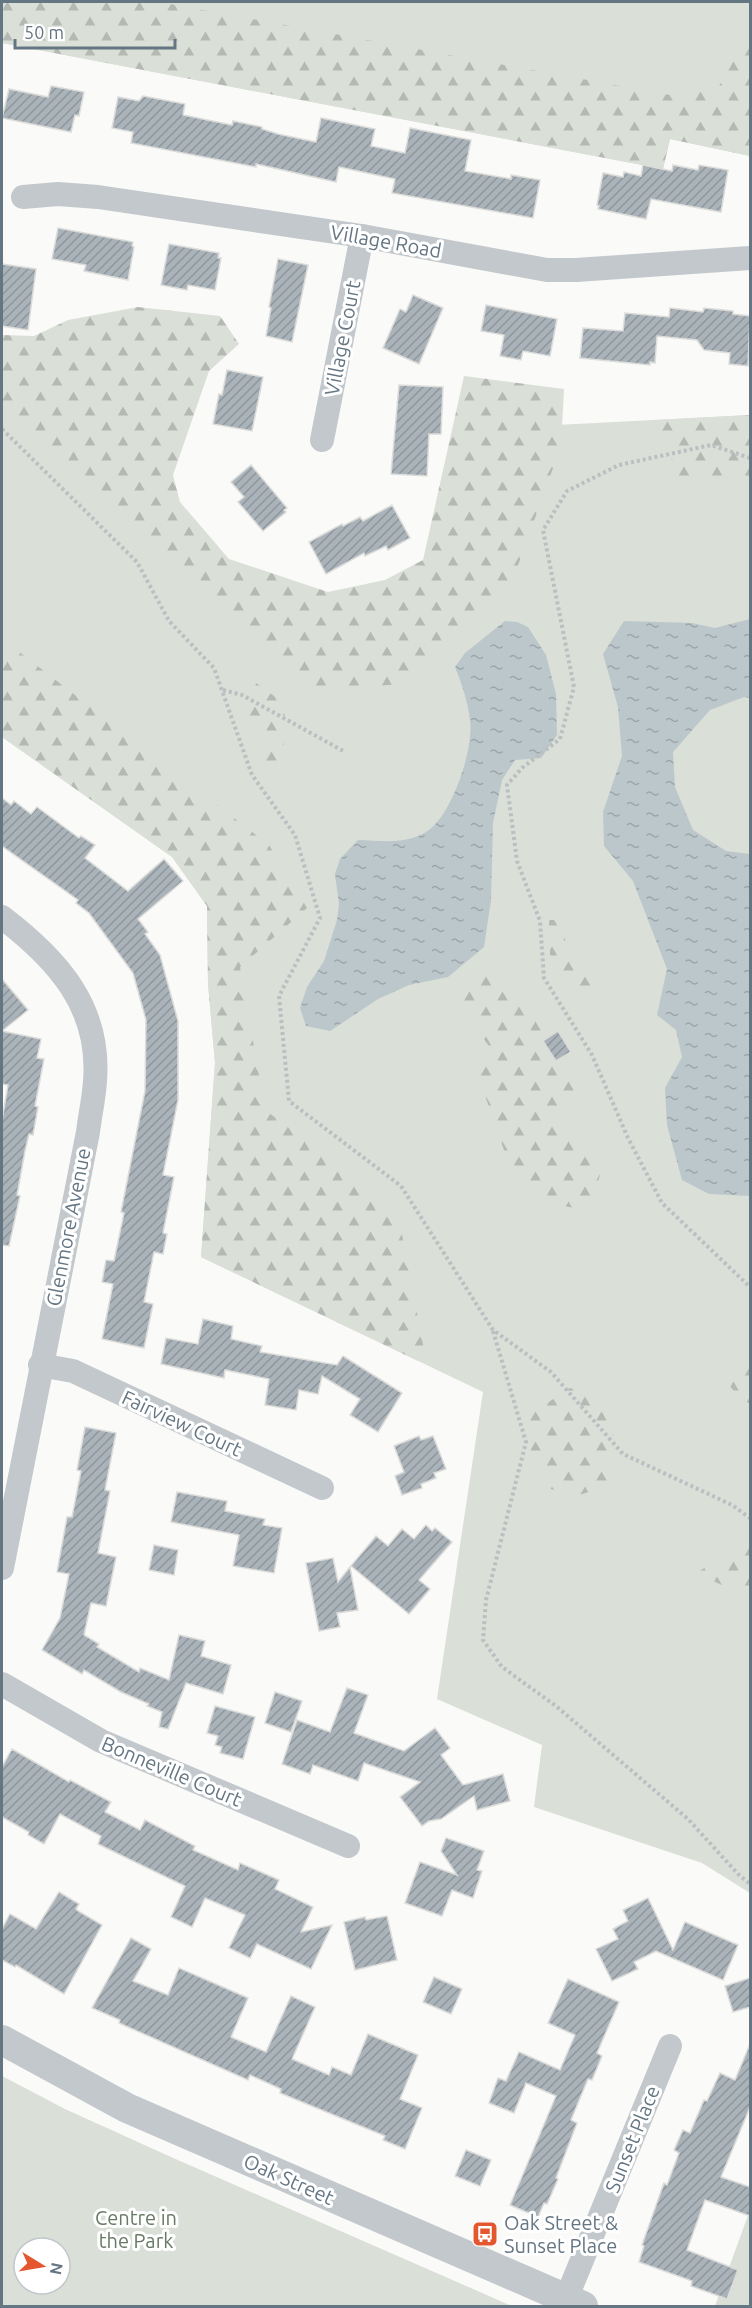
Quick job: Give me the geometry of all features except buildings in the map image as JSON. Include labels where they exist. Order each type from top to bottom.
[{"type":"street","name":"Village Road","points":[[23,197],[58,194],[98,197],[362,236],[547,270],[750,258]]},
{"type":"street","name":"Village Court","points":[[322,440],[362,236]]},
{"type":"street","name":"Glenmore Avenue","points":[[2,917],[29,938],[59,968],[80,999],[93,1035],[96,1080],[88,1132],[40,1365],[2,1568]]},
{"type":"street","name":"Fairview Court","points":[[40,1365],[73,1371],[322,1488]]},
{"type":"street","name":"Bonneville Court","points":[[2,1684],[101,1741],[348,1846]]},
{"type":"street","name":"Oak Street","points":[[2,2040],[127,2108],[574,2303]]},
{"type":"street","name":"Sunset Place","points":[[574,2303],[670,2046]]},
{"type":"path","points":[[2,429],[137,562],[169,621],[214,668],[252,775],[295,835],[320,918],[279,996],[289,1101],[401,1186],[493,1330],[526,1442],[486,1600],[483,1640],[502,1667],[556,1706],[688,1819],[750,1884]]},
{"type":"path","points":[[750,458],[711,445],[619,465],[567,491],[543,530],[574,687],[560,739],[522,768],[507,785],[517,861],[540,921],[544,978],[592,1055],[628,1138],[662,1203],[750,1287]]},
{"type":"path","points":[[222,690],[242,695],[345,752]]},
{"type":"path","points":[[493,1330],[551,1372],[623,1454],[732,1505],[750,1518]]},
{"type":"green space","points":[[2,2],[750,2],[750,156],[670,139],[663,169],[2,43]]},
{"type":"green space","points":[[2,2],[159,2],[670,95],[719,86],[750,31],[750,156],[670,139],[663,169],[2,43]]},
{"type":"green space","points":[[138,307],[220,316],[239,344],[209,371],[173,475],[180,502],[229,559],[328,592],[385,580],[423,560],[464,376],[564,389],[561,446],[508,593],[414,682],[320,693],[33,444],[2,411],[2,335],[34,336],[68,320]]},
{"type":"green space","points":[[2,352],[133,522],[333,628],[431,571],[459,430],[750,415],[750,1893],[702,1863],[534,1807],[542,1745],[437,1699],[483,1392],[201,1257],[215,1063],[208,984],[207,906],[172,857],[2,737]]},
{"type":"green space","points":[[750,415],[750,481],[744,474],[680,481],[657,420]]},
{"type":"green space","points":[[2,642],[9,644],[269,845],[307,908],[240,967],[265,1110],[397,1208],[424,1350],[418,1361],[201,1257],[215,1063],[208,984],[207,906],[172,857],[2,737]]},
{"type":"green space","points":[[256,683],[281,701],[289,731],[273,773],[267,778],[262,740],[245,724]]},
{"type":"green space","points":[[549,920],[557,920],[564,931],[566,947],[575,952],[595,984],[588,990],[571,994],[557,981],[550,954]]},
{"type":"green space","points":[[484,972],[509,986],[520,988],[516,1003],[528,1014],[553,1027],[538,1039],[553,1066],[575,1072],[580,1094],[560,1121],[601,1171],[590,1211],[554,1204],[514,1179],[478,1075],[492,1050],[458,1005],[461,980]]},
{"type":"green space","points":[[750,1366],[750,1404],[739,1397],[721,1376]]},
{"type":"green space","points":[[570,1388],[597,1398],[614,1431],[607,1486],[573,1497],[543,1486],[531,1451],[526,1417]]},
{"type":"green space","points":[[750,1541],[750,1598],[696,1573]]},
{"type":"green space","name":"Centre in the Park","points":[[2,2076],[65,2109],[171,2157],[512,2306],[2,2306]]},
{"type":"green space","points":[[750,2210],[750,2306],[715,2306]]},
{"type":"water","points":[[750,619],[750,698],[744,697],[710,710],[673,752],[675,787],[693,830],[726,851],[750,854],[750,1196],[709,1194],[682,1180],[667,1125],[665,1088],[682,1057],[676,1030],[657,1015],[667,969],[633,881],[604,846],[603,812],[622,756],[618,707],[603,654],[624,621],[692,623],[715,628]]},
{"type":"water","points":[[505,621],[517,622],[528,627],[546,655],[556,694],[557,735],[541,758],[515,760],[502,780],[493,823],[491,900],[484,947],[448,977],[409,985],[378,999],[330,1031],[306,1026],[300,1008],[307,987],[324,961],[337,920],[339,904],[335,874],[340,859],[358,840],[395,841],[413,838],[429,830],[438,821],[454,795],[469,746],[470,720],[455,667],[465,653]]},
{"type":"place","name":"Oak Street & Sunset Place","points":[[485,2234]]}]
